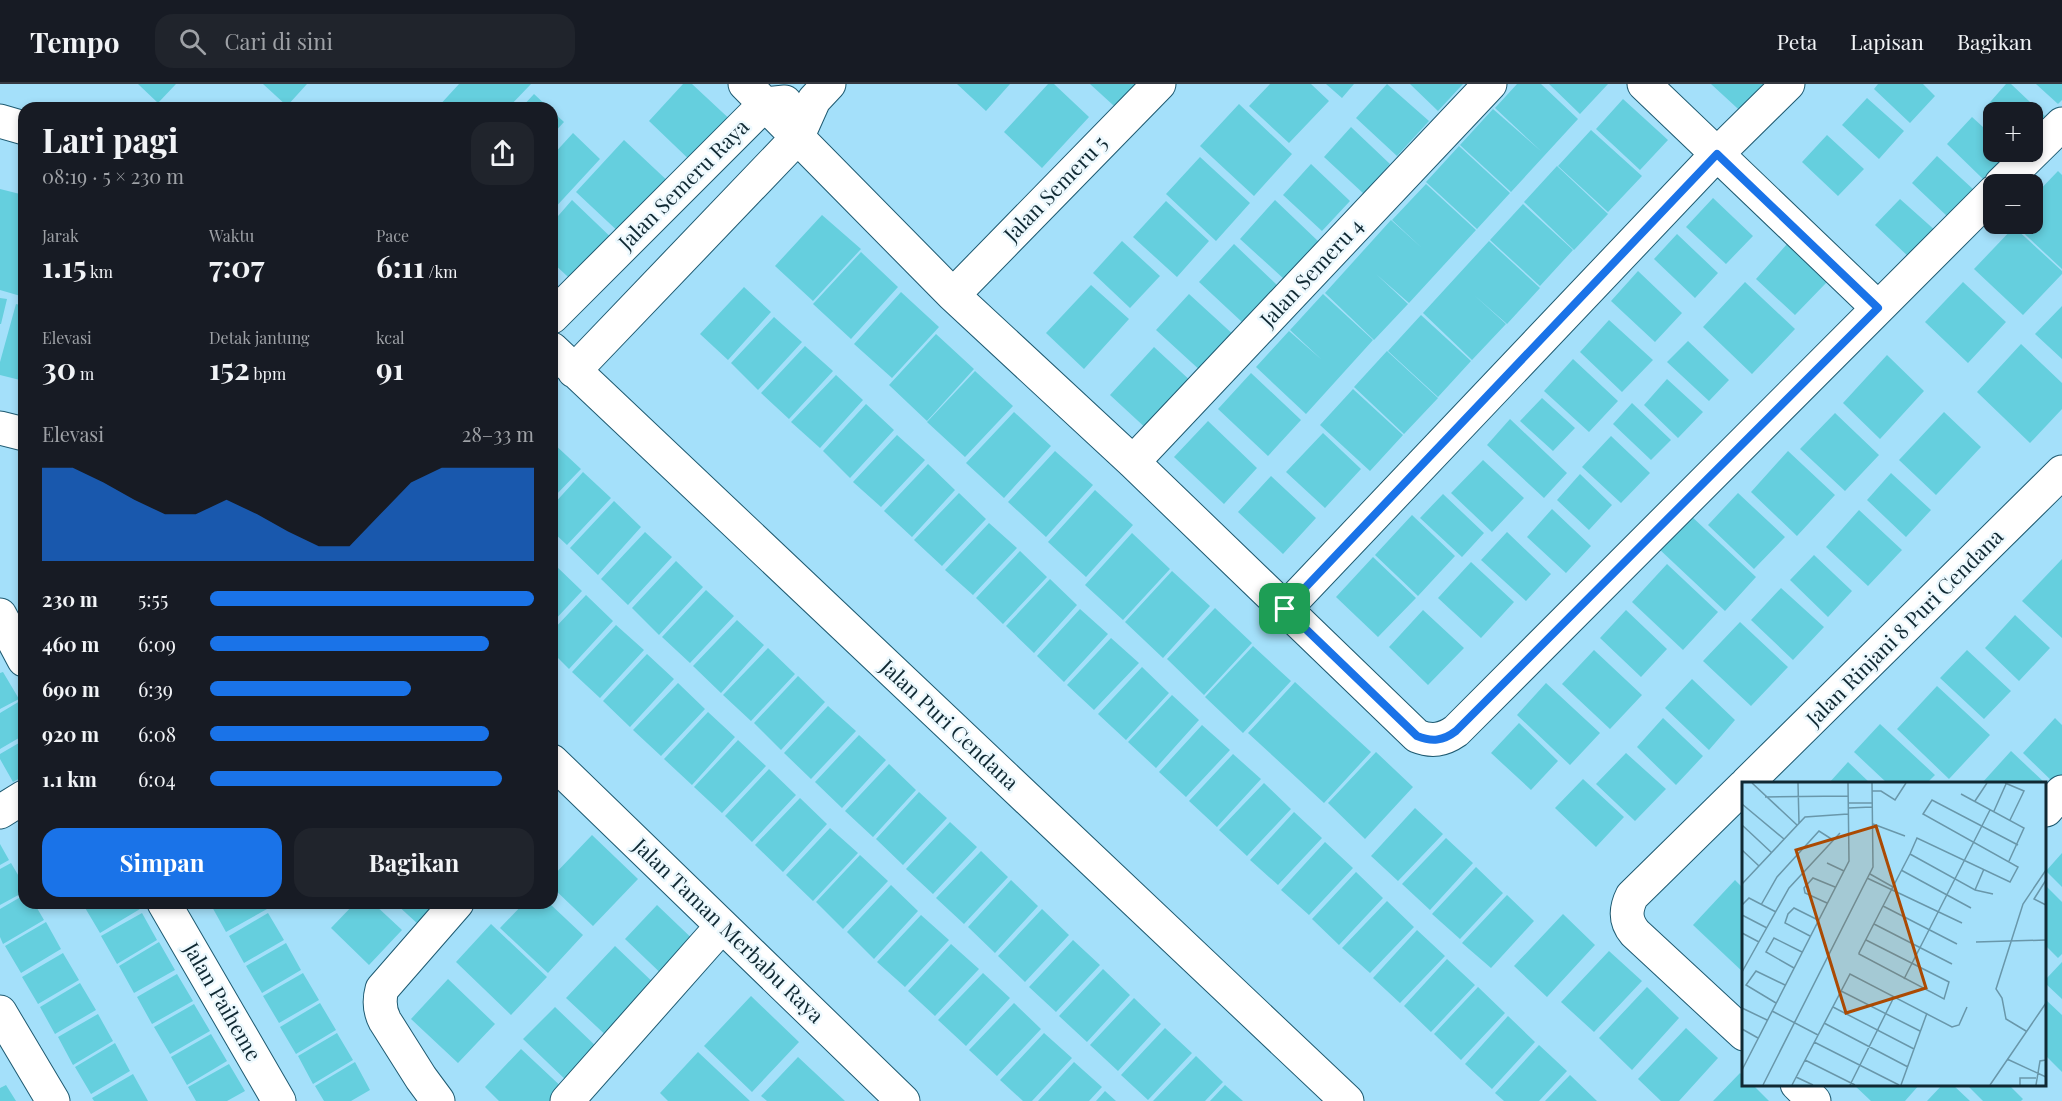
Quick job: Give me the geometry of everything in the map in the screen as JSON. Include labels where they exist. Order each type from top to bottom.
[{"type":"street","name":"Jalan Semeru 5","points":[[953,295],[1159,84]]},
{"type":"street","name":"Jalan Semeru 4","points":[[1133,462],[1490,84]]},
{"type":"street","points":[[1644,84],[1878,308]]},
{"type":"street","points":[[1285,609],[1717,154],[1788,84]]},
{"type":"street","points":[[563,360],[797,138],[822,92]]},
{"type":"street","name":"Jalan Semeru Raya","points":[[558,310],[755,94],[822,92]]},
{"type":"street","points":[[755,94],[953,295],[1133,462],[1417,736],[1427,740],[1448,737],[1473,714],[1983,203]]},
{"type":"street","points":[[0,121],[18,126]]},
{"type":"street","points":[[2011,174],[2062,123]]},
{"type":"street","name":"Jalan Puri Cendana","points":[[563,360],[1347,1101]]},
{"type":"street","points":[[0,428],[18,432]]},
{"type":"street","name":"Jalan Rinjani 8 Puri Cendana","points":[[1748,782],[2059,482]]},
{"type":"street","name":"Jalan Taman Merbabu Raya","points":[[558,777],[722,926],[893,1098]]},
{"type":"street","name":"Jalan Rinjani 8 Puri Cendana","points":[[1742,788],[1632,896],[1626,916],[1628,925],[1635,933],[1742,1033]]},
{"type":"street","points":[[2047,809],[2062,792]]},
{"type":"street","points":[[0,812],[18,801]]},
{"type":"street","name":"Jalan Paiheme","points":[[167,909],[279,1101]]},
{"type":"street","points":[[430,1090],[381,1015],[380,998],[382,989],[452,909]]},
{"type":"street","points":[[567,1101],[722,926]]},
{"type":"street","points":[[0,1012],[53,1101]]},
{"type":"street","points":[[1799,1086],[1814,1101]]},
{"type":"building","points":[[138,84],[176,84],[159,102]]},
{"type":"building","points":[[263,84],[307,84],[291,102],[283,102]]},
{"type":"building","points":[[459,84],[531,84],[514,102],[442,102]]},
{"type":"building","points":[[683,84],[692,84],[736,125],[697,167],[649,121]]},
{"type":"building","points":[[957,84],[1010,84],[986,111]]},
{"type":"building","points":[[1048,84],[1054,84],[1089,117],[1042,168],[1004,132]]},
{"type":"building","points":[[1090,84],[1151,84],[1125,116]]},
{"type":"building","points":[[1270,84],[1311,84],[1329,101],[1289,143],[1249,106]]},
{"type":"building","points":[[1326,84],[1354,84],[1342,98]]},
{"type":"building","points":[[1387,84],[1429,121],[1397,156],[1356,118]]},
{"type":"building","points":[[1410,84],[1463,84],[1438,111]]},
{"type":"building","points":[[1517,84],[1541,84],[1578,119],[1511,192],[1460,145],[1493,109],[1542,152],[1495,108]]},
{"type":"building","points":[[1549,84],[1608,84],[1580,114]]},
{"type":"building","points":[[1711,84],[1782,84],[1749,119]]},
{"type":"building","points":[[1878,84],[1923,84],[1935,96],[1910,123],[1874,89]]},
{"type":"building","points":[[2006,84],[2011,84],[2030,102],[1990,102]]},
{"type":"building","points":[[2036,84],[2062,84],[2062,100],[2058,104]]},
{"type":"building","points":[[534,94],[543,102],[527,102]]},
{"type":"building","points":[[1867,98],[1904,131],[1879,159],[1842,125]]},
{"type":"building","points":[[1623,99],[1668,140],[1640,170],[1596,129]]},
{"type":"building","points":[[1239,104],[1292,154],[1254,196],[1200,146]]},
{"type":"building","points":[[558,116],[564,122],[558,128]]},
{"type":"building","points":[[1972,117],[1983,127],[1983,162],[1999,162],[1988,174],[1983,174],[1983,179],[1947,144]]},
{"type":"building","points":[[1351,127],[1390,164],[1364,194],[1324,157]]},
{"type":"building","points":[[1591,130],[1642,176],[1608,212],[1558,166]]},
{"type":"building","points":[[573,133],[600,159],[558,204],[558,149]]},
{"type":"building","points":[[1827,135],[1864,169],[1838,196],[1802,162]]},
{"type":"building","points":[[624,140],[671,184],[623,236],[576,192]]},
{"type":"building","points":[[1459,146],[1510,193],[1477,229],[1426,182]]},
{"type":"building","points":[[1937,156],[1974,190],[1948,217],[1912,183]]},
{"type":"building","points":[[1200,157],[1250,203],[1216,241],[1166,194]]},
{"type":"building","points":[[1311,164],[1350,201],[1322,231],[1283,195]]},
{"type":"building","points":[[1557,166],[1608,214],[1574,250],[1524,202]]},
{"type":"building","points":[[2058,171],[2062,175],[2062,269],[2025,234],[2043,234],[2043,187]]},
{"type":"building","points":[[1426,184],[1476,230],[1409,303],[1376,274],[1408,304],[1374,340],[1325,293],[1391,220],[1423,249],[1392,220]]},
{"type":"building","points":[[0,189],[18,194],[18,295],[0,290]]},
{"type":"building","points":[[1713,198],[1753,236],[1726,264],[1686,227]]},
{"type":"building","points":[[1900,199],[1937,232],[1911,259],[1875,225]]},
{"type":"building","points":[[572,200],[619,245],[580,288],[558,268],[558,216]]},
{"type":"building","points":[[1275,200],[1319,242],[1284,279],[1240,239]]},
{"type":"building","points":[[1166,201],[1209,241],[1177,277],[1133,237]]},
{"type":"building","points":[[1523,204],[1573,250],[1540,286],[1490,240]]},
{"type":"building","points":[[822,215],[861,249],[813,301],[775,266]]},
{"type":"building","points":[[1677,234],[1718,273],[1695,298],[1654,259]]},
{"type":"building","points":[[2007,234],[2022,234],[2062,271],[2062,274],[2023,315],[1974,269]]},
{"type":"building","points":[[1122,241],[1160,276],[1130,308],[1093,273]]},
{"type":"building","points":[[1489,241],[1540,288],[1507,324],[1474,295],[1506,324],[1472,360],[1423,313]]},
{"type":"building","points":[[1234,244],[1277,285],[1242,322],[1199,282]]},
{"type":"building","points":[[1787,244],[1827,282],[1795,315],[1756,279]]},
{"type":"building","points":[[861,252],[898,287],[851,339],[813,304]]},
{"type":"building","points":[[1638,271],[1682,313],[1655,342],[1611,301]]},
{"type":"building","points":[[1745,282],[1795,329],[1752,374],[1703,327]]},
{"type":"building","points":[[1963,282],[2006,322],[1968,363],[1925,322]]},
{"type":"building","points":[[1091,285],[1129,319],[1084,369],[1046,333]]},
{"type":"building","points":[[744,287],[771,312],[728,360],[700,334]]},
{"type":"building","points":[[901,292],[939,327],[892,378],[854,344]]},
{"type":"building","points":[[1189,294],[1236,337],[1203,373],[1156,330]]},
{"type":"building","points":[[1323,294],[1373,340],[1306,414],[1256,367],[1289,331],[1322,360],[1290,330]]},
{"type":"building","points":[[0,298],[7,299],[1,324],[0,324]]},
{"type":"building","points":[[16,304],[18,304],[18,380],[0,375],[0,362]]},
{"type":"building","points":[[2062,306],[2062,359],[2035,334]]},
{"type":"building","points":[[1421,315],[1471,361],[1438,397],[1388,351]]},
{"type":"building","points":[[774,317],[802,342],[758,390],[731,363]]},
{"type":"building","points":[[1609,320],[1653,360],[1622,392],[1580,352]]},
{"type":"building","points":[[936,334],[974,369],[927,421],[889,385]]},
{"type":"building","points":[[1688,341],[1729,380],[1709,401],[1667,362]]},
{"type":"building","points":[[2021,344],[2062,383],[2062,409],[2030,443],[1977,392]]},
{"type":"building","points":[[805,346],[833,371],[789,419],[761,393]]},
{"type":"building","points":[[1154,347],[1194,384],[1150,432],[1110,395]]},
{"type":"building","points":[[1387,351],[1438,398],[1404,434],[1354,387]]},
{"type":"building","points":[[1887,355],[1924,391],[1880,439],[1843,403]]},
{"type":"building","points":[[1573,359],[1618,401],[1589,432],[1544,391]]},
{"type":"building","points":[[975,371],[1013,406],[965,457],[927,422]]},
{"type":"building","points":[[1251,373],[1301,420],[1268,456],[1218,409]]},
{"type":"building","points":[[836,375],[863,400],[820,448],[791,422]]},
{"type":"building","points":[[1667,379],[1703,412],[1678,438],[1644,405]]},
{"type":"building","points":[[1353,389],[1403,435],[1370,471],[1320,425]]},
{"type":"building","points":[[1542,398],[1575,428],[1553,451],[1520,421]]},
{"type":"building","points":[[1632,403],[1671,440],[1651,460],[1613,424]]},
{"type":"building","points":[[866,404],[894,430],[850,478],[823,451]]},
{"type":"building","points":[[1014,412],[1051,446],[1004,498],[966,463]]},
{"type":"building","points":[[1944,412],[1981,447],[1936,495],[1899,460]]},
{"type":"building","points":[[1835,413],[1879,455],[1845,491],[1800,449]]},
{"type":"building","points":[[1510,419],[1567,473],[1544,498],[1487,445]]},
{"type":"building","points":[[1208,421],[1257,468],[1224,504],[1174,457]]},
{"type":"building","points":[[1323,433],[1361,469],[1325,508],[1286,472]]},
{"type":"building","points":[[897,435],[925,460],[881,507],[853,482]]},
{"type":"building","points":[[1611,436],[1650,473],[1621,503],[1582,467]]},
{"type":"building","points":[[558,448],[581,469],[558,493]]},
{"type":"building","points":[[1055,451],[1093,485],[1046,537],[1008,502]]},
{"type":"building","points":[[1788,451],[1835,495],[1797,536],[1751,492]]},
{"type":"building","points":[[1483,460],[1524,498],[1492,532],[1451,493]]},
{"type":"building","points":[[928,464],[955,490],[912,537],[884,511]]},
{"type":"building","points":[[583,472],[611,498],[567,545],[558,537],[558,499]]},
{"type":"building","points":[[1891,473],[1931,510],[1906,537],[1867,500]]},
{"type":"building","points":[[1580,474],[1612,505],[1589,530],[1557,500]]},
{"type":"building","points":[[1271,476],[1316,518],[1283,554],[1238,512]]},
{"type":"building","points":[[1095,490],[1133,525],[1086,577],[1048,542]]},
{"type":"building","points":[[959,493],[986,519],[942,566],[914,540]]},
{"type":"building","points":[[1738,493],[1785,537],[1754,569],[1708,525]]},
{"type":"building","points":[[1443,494],[1484,533],[1462,557],[1420,518]]},
{"type":"building","points":[[614,501],[641,527],[598,575],[570,548]]},
{"type":"building","points":[[1552,509],[1591,546],[1566,573],[1527,537]]},
{"type":"building","points":[[1859,510],[1902,550],[1868,586],[1826,547]]},
{"type":"building","points":[[1689,514],[1756,577],[1725,611],[1658,548]]},
{"type":"building","points":[[1412,515],[1455,556],[1418,596],[1375,555]]},
{"type":"building","points":[[989,523],[1017,548],[973,595],[945,570]]},
{"type":"building","points":[[645,532],[672,557],[628,605],[601,579]]},
{"type":"building","points":[[1507,532],[1551,574],[1526,601],[1481,560]]},
{"type":"building","points":[[1132,533],[1170,569],[1123,620],[1085,585]]},
{"type":"building","points":[[1020,551],[1047,577],[1003,624],[976,598]]},
{"type":"building","points":[[1814,555],[1852,591],[1828,617],[1790,580]]},
{"type":"building","points":[[1373,557],[1416,598],[1378,637],[1336,597]]},
{"type":"building","points":[[2062,559],[2062,638],[2022,601]]},
{"type":"building","points":[[676,561],[703,587],[659,635],[632,608]]},
{"type":"building","points":[[1471,562],[1514,602],[1481,638],[1438,598]]},
{"type":"building","points":[[1667,564],[1718,612],[1683,650],[1632,602]]},
{"type":"building","points":[[558,568],[582,591],[558,617]]},
{"type":"building","points":[[1172,571],[1210,606],[1163,658],[1125,622]]},
{"type":"building","points":[[1050,579],[1077,605],[1034,653],[1006,626]]},
{"type":"building","points":[[1781,588],[1824,627],[1793,660],[1751,620]]},
{"type":"building","points":[[706,590],[734,616],[690,663],[662,637]]},
{"type":"building","points":[[586,595],[613,621],[569,669],[558,658],[558,625]]},
{"type":"building","points":[[1215,608],[1252,643],[1204,695],[1167,659]]},
{"type":"building","points":[[1080,609],[1108,634],[1064,682],[1037,656]]},
{"type":"building","points":[[1423,610],[1464,648],[1428,685],[1389,647]]},
{"type":"building","points":[[1626,610],[1667,649],[1641,677],[1600,638]]},
{"type":"building","points":[[2015,615],[2050,648],[2019,681],[1985,648]]},
{"type":"building","points":[[737,620],[764,645],[721,693],[693,666]]},
{"type":"building","points":[[1740,622],[1788,667],[1751,706],[1703,661]]},
{"type":"building","points":[[616,625],[644,650],[600,698],[572,672]]},
{"type":"building","points":[[1111,638],[1139,663],[1094,710],[1067,685]]},
{"type":"building","points":[[1253,646],[1291,681],[1243,733],[1205,697]]},
{"type":"building","points":[[768,648],[795,674],[751,721],[723,695]]},
{"type":"building","points":[[1594,650],[1642,695],[1610,729],[1562,684]]},
{"type":"building","points":[[1967,650],[2011,691],[1984,719],[1940,678]]},
{"type":"building","points":[[647,654],[674,679],[630,727],[603,701]]},
{"type":"building","points":[[1142,667],[1169,693],[1126,740],[1098,714]]},
{"type":"building","points":[[3,672],[18,700],[0,709],[0,673]]},
{"type":"building","points":[[798,676],[825,702],[781,750],[754,723]]},
{"type":"building","points":[[1692,679],[1735,720],[1709,750],[1665,708]]},
{"type":"building","points":[[1295,682],[1371,752],[1324,803],[1248,733]]},
{"type":"building","points":[[678,683],[705,709],[661,756],[633,730]]},
{"type":"building","points":[[1546,683],[1600,733],[1570,765],[1517,715]]},
{"type":"building","points":[[1937,686],[1990,735],[1949,779],[1897,729]]},
{"type":"building","points":[[1172,695],[1199,720],[1156,768],[1128,742]]},
{"type":"building","points":[[18,702],[18,738],[0,749],[0,713]]},
{"type":"building","points":[[828,706],[856,731],[811,779],[784,753]]},
{"type":"building","points":[[708,712],[735,737],[692,785],[664,759]]},
{"type":"building","points":[[1663,718],[1703,756],[1676,785],[1637,747]]},
{"type":"building","points":[[2055,718],[2062,725],[2062,779],[2056,785],[2023,753]]},
{"type":"building","points":[[1519,723],[1558,761],[1531,790],[1491,753]]},
{"type":"building","points":[[1880,724],[1935,775],[1928,782],[1886,782],[1854,752]]},
{"type":"building","points":[[1202,725],[1230,750],[1186,797],[1159,772]]},
{"type":"building","points":[[859,735],[886,760],[842,808],[815,782]]},
{"type":"building","points":[[738,740],[766,766],[722,813],[694,787]]},
{"type":"building","points":[[18,744],[18,779],[13,782],[0,759],[0,754]]},
{"type":"building","points":[[2011,751],[2044,782],[1983,782]]},
{"type":"building","points":[[1376,752],[1413,787],[1365,839],[1328,803]]},
{"type":"building","points":[[1626,753],[1666,789],[1635,821],[1596,784]]},
{"type":"building","points":[[1233,754],[1261,779],[1217,827],[1189,801]]},
{"type":"building","points":[[1848,762],[1869,782],[1830,782]]},
{"type":"building","points":[[889,764],[916,790],[873,837],[845,811]]},
{"type":"building","points":[[769,769],[796,795],[752,842],[725,816]]},
{"type":"building","points":[[1583,779],[1624,817],[1596,847],[1555,808]]},
{"type":"building","points":[[1264,783],[1291,809],[1247,856],[1219,830]]},
{"type":"building","points":[[919,792],[947,818],[903,865],[876,839]]},
{"type":"building","points":[[800,798],[827,824],[783,872],[755,845]]},
{"type":"building","points":[[1415,808],[1443,834],[1398,881],[1371,856]]},
{"type":"building","points":[[1294,812],[1322,838],[1278,885],[1250,860]]},
{"type":"building","points":[[950,822],[977,847],[933,894],[906,869]]},
{"type":"building","points":[[830,828],[858,853],[813,901],[786,875]]},
{"type":"building","points":[[592,835],[638,879],[593,926],[558,893],[558,871]]},
{"type":"building","points":[[1446,838],[1473,863],[1430,910],[1402,884]]},
{"type":"building","points":[[1325,842],[1353,868],[1309,915],[1281,890]]},
{"type":"building","points":[[0,844],[9,860],[0,865]]},
{"type":"building","points":[[981,851],[1008,877],[964,924],[936,898]]},
{"type":"building","points":[[2062,853],[2062,887],[2047,872]]},
{"type":"building","points":[[860,855],[888,881],[843,929],[816,902]]},
{"type":"building","points":[[11,863],[18,875],[18,895],[0,905],[0,869]]},
{"type":"building","points":[[1476,867],[1503,893],[1460,939],[1432,914]]},
{"type":"building","points":[[1356,872],[1383,898],[1339,945],[1312,919]]},
{"type":"building","points":[[1011,880],[1038,906],[995,953],[968,927]]},
{"type":"building","points":[[1735,880],[1742,887],[1742,971],[1693,925]]},
{"type":"building","points":[[891,885],[918,911],[874,959],[847,932]]},
{"type":"building","points":[[2047,887],[2062,902],[2062,954],[2058,958],[2047,947]]},
{"type":"building","points":[[1507,895],[1534,921],[1491,968],[1462,943]]},
{"type":"building","points":[[18,898],[18,909],[38,909],[44,920],[3,944],[0,937],[0,909]]},
{"type":"building","points":[[1387,901],[1414,927],[1370,973],[1342,948]]},
{"type":"building","points":[[657,905],[702,948],[670,982],[625,939]]},
{"type":"building","points":[[86,909],[140,909],[100,933]]},
{"type":"building","points":[[213,909],[267,909],[226,932]]},
{"type":"building","points":[[349,909],[379,909],[402,930],[369,965],[331,928]]},
{"type":"building","points":[[402,909],[434,909],[419,925]]},
{"type":"building","points":[[518,909],[555,909],[583,935],[548,973],[500,928]]},
{"type":"building","points":[[1042,909],[1069,935],[1025,982],[998,956]]},
{"type":"building","points":[[142,913],[157,940],[117,964],[101,936]]},
{"type":"building","points":[[268,913],[284,940],[244,963],[229,936]]},
{"type":"building","points":[[1563,914],[1595,945],[1547,997],[1514,966]]},
{"type":"building","points":[[921,915],[949,940],[905,987],[877,962]]},
{"type":"building","points":[[46,922],[61,949],[21,973],[5,946]]},
{"type":"building","points":[[491,924],[547,977],[511,1015],[456,962]]},
{"type":"building","points":[[1417,930],[1445,956],[1400,1003],[1373,978]]},
{"type":"building","points":[[1073,940],[1100,965],[1056,1012],[1029,987]]},
{"type":"building","points":[[159,942],[175,970],[134,993],[119,966]]},
{"type":"building","points":[[286,943],[301,970],[262,993],[246,966]]},
{"type":"building","points":[[951,944],[979,969],[935,1016],[908,991]]},
{"type":"building","points":[[615,946],[660,989],[611,1040],[566,998]]},
{"type":"building","points":[[1609,951],[1642,981],[1594,1032],[1561,1002]]},
{"type":"building","points":[[63,953],[79,980],[38,1004],[22,977]]},
{"type":"building","points":[[1447,959],[1475,985],[1431,1032],[1404,1006]]},
{"type":"building","points":[[2062,962],[2062,999],[2047,985],[2047,978]]},
{"type":"building","points":[[1103,969],[1130,995],[1087,1042],[1059,1016]]},
{"type":"building","points":[[303,973],[319,1000],[279,1023],[263,996]]},
{"type":"building","points":[[983,973],[1010,998],[966,1046],[938,1020]]},
{"type":"building","points":[[177,974],[193,1001],[152,1024],[137,997]]},
{"type":"building","points":[[448,979],[495,1024],[458,1063],[411,1019]]},
{"type":"building","points":[[80,983],[96,1010],[55,1034],[40,1007]]},
{"type":"building","points":[[1478,987],[1505,1013],[1461,1060],[1434,1034]]},
{"type":"building","points":[[1647,987],[1679,1018],[1632,1070],[1599,1038]]},
{"type":"building","points":[[751,996],[799,1042],[752,1092],[704,1046]]},
{"type":"building","points":[[1134,998],[1161,1024],[1118,1071],[1090,1045]]},
{"type":"building","points":[[2047,1001],[2062,1015],[2062,1072],[2047,1057]]},
{"type":"building","points":[[320,1003],[336,1030],[296,1054],[280,1027]]},
{"type":"building","points":[[1014,1003],[1041,1029],[997,1076],[969,1050]]},
{"type":"building","points":[[194,1004],[210,1031],[170,1054],[154,1027]]},
{"type":"building","points":[[555,1007],[600,1050],[568,1082],[523,1039]]},
{"type":"building","points":[[98,1014],[113,1041],[73,1065],[58,1037]]},
{"type":"building","points":[[1508,1016],[1535,1042],[1492,1089],[1465,1064]]},
{"type":"building","points":[[1165,1028],[1192,1053],[1148,1100],[1121,1075]]},
{"type":"building","points":[[1686,1028],[1718,1058],[1679,1101],[1661,1101],[1638,1079]]},
{"type":"building","points":[[337,1033],[353,1060],[313,1084],[298,1056]]},
{"type":"building","points":[[1044,1033],[1072,1058],[1032,1101],[1023,1101],[1000,1080]]},
{"type":"building","points":[[211,1034],[227,1061],[187,1085],[171,1057]]},
{"type":"building","points":[[115,1043],[130,1071],[91,1094],[75,1067]]},
{"type":"building","points":[[1539,1045],[1567,1071],[1539,1101],[1504,1101],[1495,1093]]},
{"type":"building","points":[[521,1049],[566,1091],[556,1101],[499,1101],[485,1087]]},
{"type":"building","points":[[698,1052],[750,1101],[668,1101],[660,1093]]},
{"type":"building","points":[[1196,1056],[1223,1082],[1205,1101],[1153,1101]]},
{"type":"building","points":[[798,1057],[845,1101],[767,1101],[761,1096]]},
{"type":"building","points":[[355,1062],[370,1090],[351,1101],[324,1101],[315,1086]]},
{"type":"building","points":[[1074,1062],[1102,1087],[1089,1101],[1038,1101]]},
{"type":"building","points":[[229,1064],[245,1091],[227,1101],[196,1101],[188,1087]]},
{"type":"building","points":[[1740,1073],[1742,1086],[1754,1086],[1769,1101],[1713,1101]]},
{"type":"building","points":[[133,1074],[148,1101],[94,1101],[92,1098]]},
{"type":"building","points":[[1570,1075],[1597,1101],[1545,1101]]},
{"type":"building","points":[[6,1085],[16,1101],[0,1101],[0,1088]]},
{"type":"building","points":[[1225,1085],[1243,1101],[1210,1101]]},
{"type":"building","points":[[1855,1086],[1918,1086],[1905,1101],[1871,1101]]},
{"type":"building","points":[[1941,1086],[1954,1086],[1970,1101],[1927,1101]]},
{"type":"building","points":[[1968,1086],[2010,1086],[2023,1099],[2021,1101],[1983,1101]]},
{"type":"building","points":[[1105,1091],[1116,1101],[1096,1101]]},
{"type":"route","points":[[1717,154],[1878,308],[1448,737],[1427,740],[1417,736],[1285,609],[1717,154]]}]
